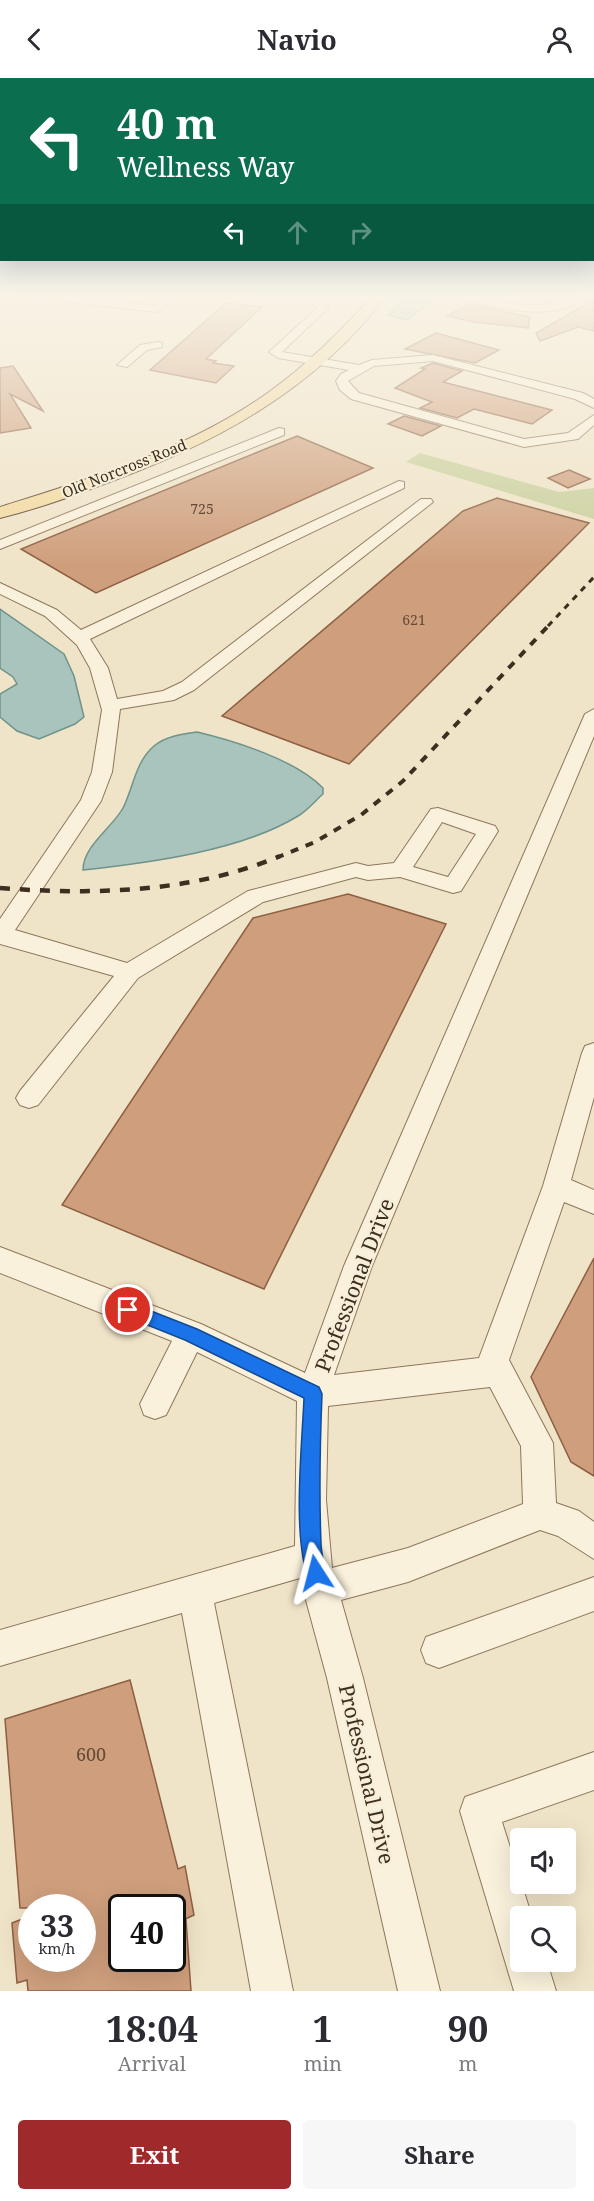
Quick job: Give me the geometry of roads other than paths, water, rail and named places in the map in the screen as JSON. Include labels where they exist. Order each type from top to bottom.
[{"type":"main road","name":"Old Norcross Road","points":[[0,500],[102,465],[198,424],[263,385]]},
{"type":"main road","name":"Old Norcross Road","points":[[0,513],[109,476],[200,437],[255,407],[284,385]]},
{"type":"street","points":[[343,385],[355,396],[524,443],[573,436],[594,419]]},
{"type":"street","points":[[537,385],[579,396],[594,404]]},
{"type":"street","points":[[0,544],[279,432]]},
{"type":"street","points":[[80,637],[399,485]]},
{"type":"street","points":[[110,705],[168,696],[188,686],[426,502]]},
{"type":"street","points":[[0,588],[51,613],[80,637],[93,655],[110,705],[102,772],[91,801],[1,935],[130,972]]},
{"type":"street","name":"Professional Drive","points":[[419,1991],[345,1678],[316,1573],[310,1500],[313,1394],[358,1266],[594,714]]},
{"type":"street","points":[[29,1098],[130,972],[256,896],[356,870],[368,873],[400,870]]},
{"type":"street","points":[[540,1514],[537,1443],[493,1361],[556,1186],[594,1053]]},
{"type":"street","points":[[556,1186],[594,1202]]},
{"type":"street","points":[[0,1260],[191,1335],[313,1394],[498,1371]]},
{"type":"street","points":[[155,1404],[191,1335]]},
{"type":"street","points":[[0,1648],[195,1592],[316,1573],[408,1565],[540,1514],[567,1523],[594,1542]]},
{"type":"street","points":[[195,1592],[272,1991]]},
{"type":"street","points":[[439,1650],[594,1594]]},
{"type":"street","points":[[510,1912],[479,1811],[594,1771]]},
{"type":"street","points":[[529,1972],[535,1991]]},
{"type":"water","points":[[0,609],[64,654],[74,676],[84,717],[75,724],[39,739],[17,731],[0,717],[0,694],[17,684],[13,677],[0,668]]},
{"type":"water","points":[[197,732],[246,746],[281,760],[311,778],[323,788],[323,794],[298,816],[275,828],[222,847],[136,864],[83,870],[84,861],[93,845],[123,808],[138,768],[148,752],[164,740]]},
{"type":"railway","points":[[548,626],[594,577]]},
{"type":"railway","points":[[276,858],[315,842],[361,815],[403,781],[550,624]]},
{"type":"railway","points":[[0,888],[107,891],[178,884],[212,878],[280,856]]}]
